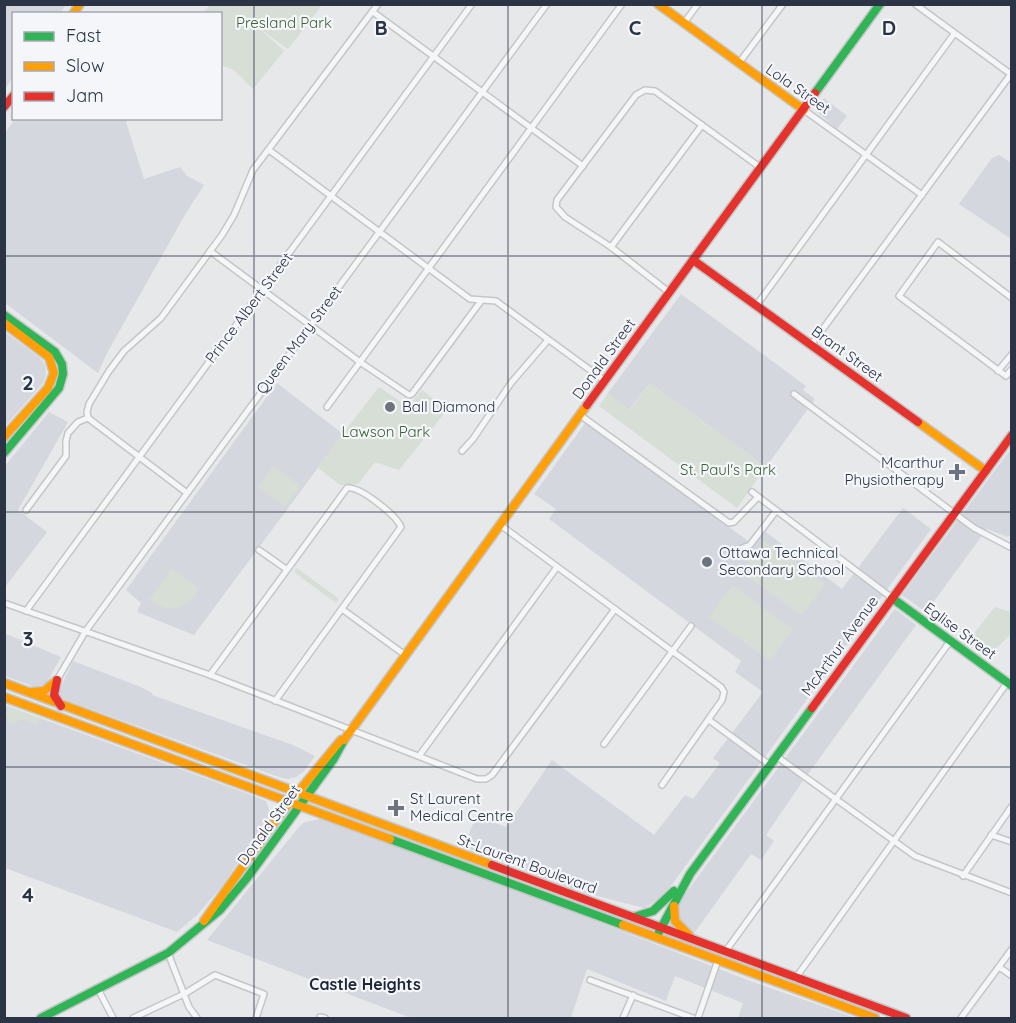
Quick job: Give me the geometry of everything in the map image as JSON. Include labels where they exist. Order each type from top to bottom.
[{"type":"main road","name":"Lola Street","points":[[658,4],[804,110]]},
{"type":"main road","name":"Donald Street","points":[[41,1018],[168,953],[220,910],[240,886],[333,760],[350,730],[499,524],[880,4]]},
{"type":"main road","name":"Brant Street","points":[[693,260],[986,471]]},
{"type":"main road","points":[[4,315],[55,352],[62,364],[63,377],[59,388],[4,453]]},
{"type":"main road","points":[[4,323],[49,357],[55,373],[48,388],[4,437]]},
{"type":"main road","name":"McArthur Avenue","points":[[659,927],[690,874],[1011,435]]},
{"type":"main road","name":"Eglise Street","points":[[892,598],[1009,685]]},
{"type":"main road","points":[[28,692],[42,692],[57,680]]},
{"type":"main road","points":[[57,680],[54,695],[62,706]]},
{"type":"main road","name":"St-Laurent Boulevard","points":[[4,683],[906,1018]]},
{"type":"main road","name":"St-Laurent Boulevard","points":[[4,697],[875,1018]]},
{"type":"main road","name":"Donald Street","points":[[199,928],[265,833],[327,754],[350,730]]},
{"type":"main road","name":"McArthur Avenue","points":[[655,937],[674,891],[682,879],[690,874]]},
{"type":"main road","points":[[634,917],[656,911],[674,891]]},
{"type":"main road","points":[[674,902],[675,921],[694,940]]},
{"type":"street","points":[[187,493],[88,418],[89,404],[118,358],[161,318],[222,235],[234,215],[249,177],[378,4]]},
{"type":"street","name":"Prince Albert Street","points":[[26,611],[472,4]]},
{"type":"street","name":"Queen Mary Street","points":[[57,680],[85,632],[547,4]]},
{"type":"street","points":[[327,407],[622,4]]},
{"type":"street","points":[[684,23],[698,4]]},
{"type":"street","points":[[738,63],[783,4]]},
{"type":"street","points":[[812,345],[1011,74],[915,4]]},
{"type":"street","points":[[373,12],[583,166]]},
{"type":"street","points":[[756,306],[954,34]]},
{"type":"street","points":[[670,293],[611,247],[565,217],[556,207],[557,200],[636,95],[645,90],[655,91],[761,168]]},
{"type":"street","name":"Lola Street","points":[[804,110],[922,195]]},
{"type":"street","points":[[611,247],[702,125]]},
{"type":"street","points":[[269,150],[470,299],[496,301],[605,381]]},
{"type":"street","points":[[1011,298],[938,242],[899,296],[998,371],[1006,376],[1011,369]]},
{"type":"street","points":[[210,251],[360,362],[409,395],[481,301]]},
{"type":"street","points":[[462,451],[473,439],[511,383],[548,340]]},
{"type":"street","points":[[998,371],[1011,354]]},
{"type":"street","points":[[794,394],[954,513],[988,537],[1011,548]]},
{"type":"street","points":[[580,415],[729,523],[734,522],[758,497]]},
{"type":"street","points":[[26,510],[66,456],[68,433],[75,425],[88,418]]},
{"type":"street","points":[[210,675],[347,488],[356,488],[394,516],[401,527],[275,701]]},
{"type":"street","points":[[752,492],[892,598]]},
{"type":"street","points":[[740,549],[750,545],[776,511]]},
{"type":"street","points":[[499,524],[721,687],[724,696],[662,785]]},
{"type":"street","points":[[259,550],[286,569]]},
{"type":"street","points":[[419,756],[557,567]]},
{"type":"street","points":[[4,603],[210,675],[477,779],[486,779],[492,775],[615,609]]},
{"type":"street","points":[[342,609],[405,655]]},
{"type":"street","points":[[604,744],[691,626]]},
{"type":"street","points":[[725,952],[951,640]]},
{"type":"street","points":[[791,988],[893,841],[1009,685]]},
{"type":"street","points":[[708,720],[770,765]]},
{"type":"street","points":[[776,756],[915,856],[1011,893]]},
{"type":"street","points":[[963,876],[1011,806]]},
{"type":"street","points":[[991,835],[1011,842]]},
{"type":"street","points":[[961,1018],[1011,949]]},
{"type":"street","points":[[168,953],[184,994],[197,1018]]},
{"type":"street","points":[[699,1018],[718,960]]},
{"type":"street","points":[[999,967],[1011,976]]},
{"type":"street","points":[[132,1018],[140,1017],[216,975],[264,994],[256,1018]]},
{"type":"street","points":[[590,980],[693,1018]]},
{"type":"street","points":[[98,989],[113,1018]]},
{"type":"street","points":[[623,1018],[633,995]]},
{"type":"street","points":[[320,1018],[326,1018]]},
{"type":"shaded area","points":[[5,4],[66,5],[61,12],[12,12],[12,78],[5,89]]},
{"type":"shaded area","points":[[824,98],[847,116],[837,129],[815,110]]},
{"type":"shaded area","points":[[14,120],[127,120],[126,122],[144,179],[180,167],[187,176],[204,185],[107,353],[98,373],[5,303],[5,133]]},
{"type":"shaded area","points":[[999,155],[1011,163],[1011,239],[959,204],[992,158]]},
{"type":"shaded area","points":[[681,294],[806,386],[803,390],[815,399],[766,467],[650,383],[629,410],[608,393]]},
{"type":"shaded area","points":[[5,332],[40,358],[45,365],[46,375],[43,383],[5,426]]},
{"type":"shaded area","points":[[277,383],[343,434],[194,635],[137,612],[141,603],[126,590]]},
{"type":"shaded area","points":[[49,412],[68,422],[18,510],[47,532],[5,587],[5,466]]},
{"type":"shaded area","points":[[586,422],[748,541],[759,527],[842,589],[903,508],[931,529],[673,883],[660,898],[644,908],[579,891],[464,847],[476,816],[506,827],[552,760],[654,835],[685,795],[693,799],[720,763],[713,758],[763,692],[735,672],[741,661],[549,519],[556,509],[534,494]]},
{"type":"shaded area","points":[[1011,449],[1012,532],[1008,537],[987,529],[926,612],[902,595]]},
{"type":"shaded area","points":[[895,609],[916,625],[766,835],[774,841],[761,860],[751,854],[695,932],[684,925],[679,917],[678,907],[686,893]]},
{"type":"shaded area","points":[[4,633],[61,657],[46,684],[35,687],[5,676]]},
{"type":"shaded area","points":[[73,661],[141,687],[152,695],[293,745],[315,756],[304,771],[296,777],[288,779],[279,777],[66,700],[59,697],[60,689]]},
{"type":"shaded area","points":[[4,705],[266,801],[269,810],[268,817],[222,886],[197,915],[177,932],[5,868]]},
{"type":"shaded area","points":[[321,819],[501,884],[750,981],[856,1018],[738,1018],[743,1003],[675,976],[666,1001],[587,969],[571,1018],[411,1018],[207,940],[299,827],[305,822]]},
{"type":"green space","name":"Presland Park","points":[[210,4],[322,4],[288,49],[260,29],[284,51],[253,89],[234,70],[222,65],[222,12],[204,12]]},
{"type":"green space","name":"St. Paul's Park","points":[[650,383],[766,467],[737,508],[599,406],[608,393],[630,410]]},
{"type":"green space","name":"Lawson Park","points":[[379,387],[408,407],[422,390],[447,410],[399,470],[375,462],[358,484],[340,485],[317,467]]},
{"type":"green space","points":[[273,466],[301,486],[285,507],[258,487]]},
{"type":"green space","points":[[764,540],[825,584],[802,616],[741,572]]},
{"type":"green space","points":[[297,568],[339,599],[336,603],[294,572]]},
{"type":"green space","points":[[172,569],[200,589],[189,602],[171,609],[149,600]]},
{"type":"green space","points":[[732,585],[793,629],[770,661],[709,617]]},
{"type":"green space","points":[[995,607],[1011,612],[1011,634],[987,657],[967,642]]},
{"type":"green space","points":[[7,706],[40,718],[37,725],[20,719],[16,723],[9,724]]},
{"type":"traffic: fast","points":[[815,93],[880,4]]},
{"type":"traffic: fast","points":[[4,315],[55,352],[62,364],[63,374],[59,388],[4,453]]},
{"type":"traffic: fast","points":[[892,598],[1012,686]]},
{"type":"traffic: fast","points":[[659,932],[690,874],[812,708]]},
{"type":"traffic: fast","points":[[41,1018],[168,953],[220,910],[247,878],[333,760],[344,740]]},
{"type":"traffic: fast","points":[[390,839],[623,925]]},
{"type":"traffic: fast","points":[[634,917],[653,911],[674,891]]},
{"type":"traffic: slow","points":[[74,12],[80,4]]},
{"type":"traffic: slow","points":[[658,4],[804,110]]},
{"type":"traffic: slow","points":[[4,323],[49,357],[54,373],[48,388],[4,437]]},
{"type":"traffic: slow","points":[[344,740],[587,405]]},
{"type":"traffic: slow","points":[[918,422],[986,471]]},
{"type":"traffic: slow","points":[[32,692],[44,691],[57,680]]},
{"type":"traffic: slow","points":[[4,683],[492,865]]},
{"type":"traffic: slow","points":[[4,697],[390,839]]},
{"type":"traffic: slow","points":[[204,921],[281,813],[341,740]]},
{"type":"traffic: slow","points":[[674,906],[675,921],[689,935]]},
{"type":"traffic: slow","points":[[623,925],[875,1018]]},
{"type":"traffic: jam","points":[[587,405],[815,93]]},
{"type":"traffic: jam","points":[[4,107],[12,97]]},
{"type":"traffic: jam","points":[[693,260],[918,422]]},
{"type":"traffic: jam","points":[[812,708],[1012,435]]},
{"type":"traffic: jam","points":[[57,680],[54,695],[61,706]]},
{"type":"traffic: jam","points":[[492,865],[906,1018]]},
{"type":"place","name":"Ball Diamond","points":[[390,407]]},
{"type":"place","name":"Mcarthur Physiotherapy","points":[[957,472]]},
{"type":"place","name":"Ottawa Technical Secondary School","points":[[707,562]]},
{"type":"place","name":"St Laurent Medical Centre","points":[[396,808]]},
{"type":"district","name":"Castle Heights","points":[[365,984]]}]
